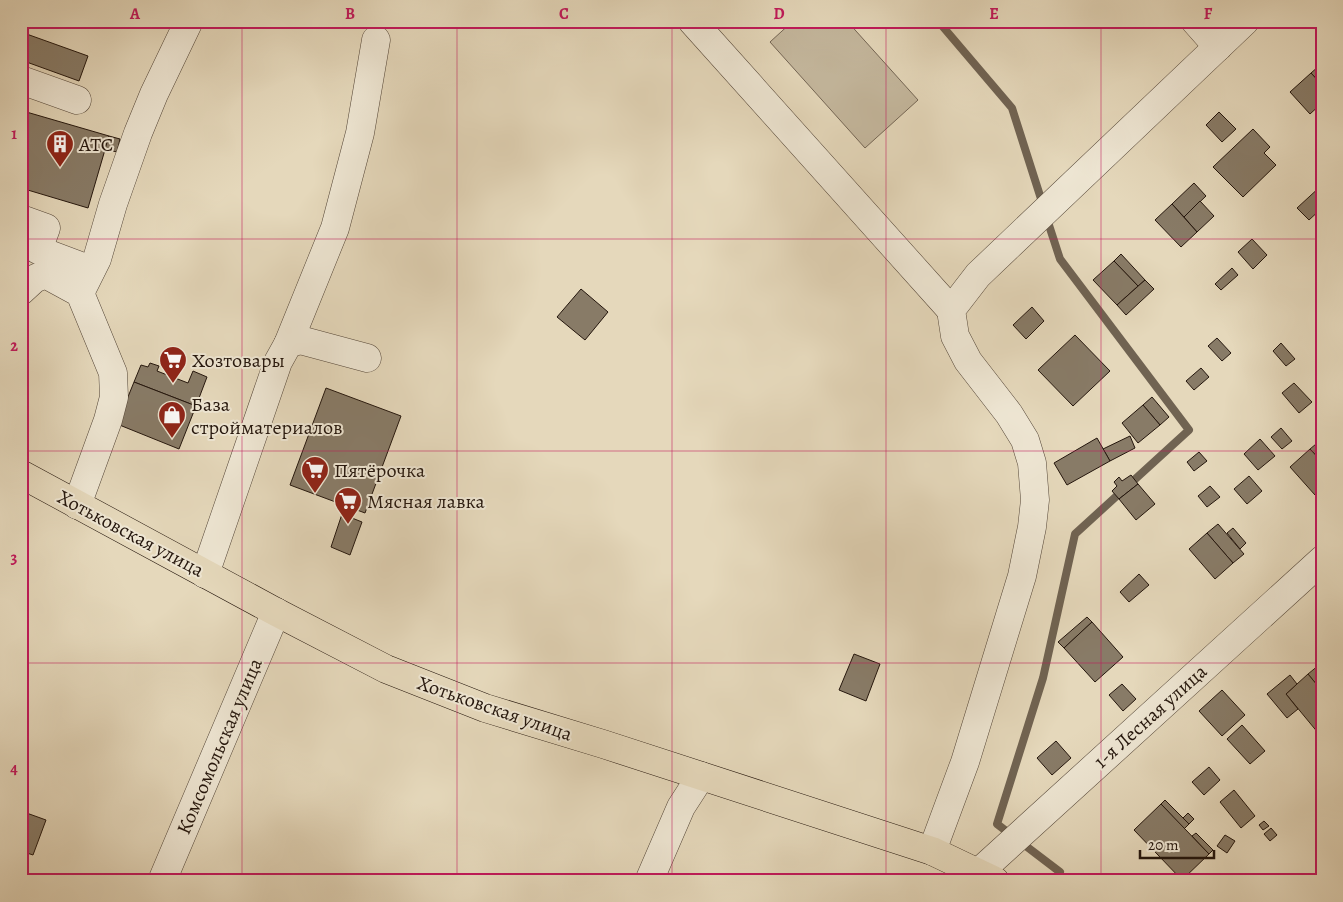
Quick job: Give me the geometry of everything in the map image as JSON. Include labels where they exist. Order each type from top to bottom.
[{"type":"main road","name":"Хотьковская улица","points":[[21,474],[276,612],[386,669],[485,708],[932,851],[987,877]]},
{"type":"street","points":[[86,282],[97,258],[138,132],[189,21]]},
{"type":"street","points":[[692,21],[951,310],[956,336],[968,361],[1009,414],[1025,440],[1032,463],[1035,500],[1032,527],[1019,585],[965,762],[932,851]]},
{"type":"street","points":[[1195,21],[1218,47]]},
{"type":"street","points":[[951,310],[978,275],[1245,21]]},
{"type":"street","points":[[205,574],[278,362],[288,344],[335,228],[360,133],[376,40]]},
{"type":"street","points":[[21,80],[77,100]]},
{"type":"street","points":[[21,219],[46,228],[38,250],[86,282],[113,373],[114,397],[108,420],[77,505]]},
{"type":"street","points":[[21,292],[34,279],[45,274],[86,282]]},
{"type":"street","points":[[288,344],[300,340],[366,358]]},
{"type":"street","name":"1-я Лесная улица","points":[[987,877],[1004,849],[1322,560]]},
{"type":"street","name":"Комсомольская улица","points":[[162,881],[276,612]]},
{"type":"street","points":[[649,881],[681,807],[701,776]]},
{"type":"shaded area","points":[[793,21],[847,21],[918,100],[865,148],[770,42]]},
{"type":"building","points":[[21,32],[88,56],[79,81],[21,60]]},
{"type":"building","points":[[1319,66],[1322,69],[1322,85],[1311,73]]},
{"type":"building","points":[[1311,73],[1322,85],[1322,103],[1310,114],[1290,92]]},
{"type":"building","name":"АТС","points":[[23,111],[109,136],[88,208],[21,188],[21,118]]},
{"type":"building","points":[[1219,112],[1236,129],[1222,142],[1206,125]]},
{"type":"building","points":[[1253,129],[1270,147],[1264,153],[1276,165],[1243,197],[1213,167]]},
{"type":"building","points":[[109,136],[120,139],[117,152],[105,149]]},
{"type":"building","points":[[1194,183],[1206,196],[1184,217],[1172,204]]},
{"type":"building","points":[[1322,185],[1322,208],[1309,220],[1297,208]]},
{"type":"building","points":[[1200,201],[1214,216],[1197,232],[1184,217]]},
{"type":"building","points":[[1172,204],[1197,232],[1181,247],[1155,220]]},
{"type":"building","points":[[1252,239],[1267,255],[1253,269],[1238,252]]},
{"type":"building","points":[[1121,254],[1145,280],[1138,286],[1114,261]]},
{"type":"building","points":[[1114,261],[1138,286],[1117,305],[1093,280]]},
{"type":"building","points":[[1232,268],[1238,275],[1221,290],[1215,284]]},
{"type":"building","points":[[1145,280],[1154,289],[1126,315],[1117,305]]},
{"type":"building","points":[[581,289],[608,312],[585,340],[557,317]]},
{"type":"building","points":[[1032,307],[1044,321],[1026,339],[1013,325]]},
{"type":"building","points":[[1075,335],[1110,371],[1073,406],[1038,370]]},
{"type":"building","points":[[1217,338],[1231,353],[1222,361],[1208,346]]},
{"type":"building","points":[[1281,343],[1295,359],[1286,366],[1273,351]]},
{"type":"building","points":[[150,363],[159,366],[157,371],[188,383],[193,371],[207,377],[196,406],[134,382],[141,365],[148,367]]},
{"type":"building","points":[[1201,368],[1209,377],[1194,390],[1186,381]]},
{"type":"building","points":[[134,382],[196,406],[179,449],[117,424]]},
{"type":"building","points":[[1294,383],[1312,402],[1299,413],[1282,393]]},
{"type":"building","points":[[326,388],[401,416],[365,513],[290,485]]},
{"type":"building","points":[[1152,397],[1169,417],[1160,425],[1143,405]]},
{"type":"building","points":[[1143,405],[1160,425],[1138,443],[1122,423]]},
{"type":"building","points":[[1281,428],[1292,441],[1282,449],[1271,437]]},
{"type":"building","points":[[1130,436],[1135,448],[1110,461],[1103,449]]},
{"type":"building","points":[[1097,438],[1110,461],[1067,485],[1054,463]]},
{"type":"building","points":[[1260,439],[1275,456],[1258,470],[1244,454]]},
{"type":"building","points":[[1322,439],[1322,462],[1310,449]]},
{"type":"building","points":[[1310,449],[1322,462],[1322,489],[1315,495],[1290,467]]},
{"type":"building","points":[[1199,452],[1207,461],[1194,471],[1187,462]]},
{"type":"building","points":[[1131,475],[1138,484],[1119,499],[1112,491],[1117,486],[1114,482],[1119,477],[1122,481]]},
{"type":"building","points":[[1249,476],[1262,491],[1247,504],[1234,489]]},
{"type":"building","points":[[1138,484],[1155,504],[1136,520],[1119,499]]},
{"type":"building","points":[[1210,486],[1220,497],[1207,507],[1198,496]]},
{"type":"building","points":[[342,514],[362,522],[350,555],[331,547]]},
{"type":"building","points":[[1218,524],[1244,554],[1233,563],[1207,533]]},
{"type":"building","points":[[1233,528],[1246,543],[1240,549],[1227,533]]},
{"type":"building","points":[[1207,533],[1233,563],[1215,579],[1189,549]]},
{"type":"building","points":[[1139,574],[1149,585],[1129,602],[1120,592]]},
{"type":"building","points":[[1087,617],[1092,622],[1064,648],[1058,642]]},
{"type":"building","points":[[1092,622],[1123,657],[1095,682],[1064,648]]},
{"type":"building","points":[[854,654],[880,664],[866,701],[839,690]]},
{"type":"building","points":[[1319,665],[1322,668],[1322,691],[1308,674]]},
{"type":"building","points":[[1308,674],[1322,691],[1322,731],[1319,734],[1286,694]]},
{"type":"building","points":[[1290,675],[1297,684],[1286,694],[1298,709],[1287,718],[1267,694]]},
{"type":"building","points":[[1122,684],[1136,699],[1123,711],[1109,695]]},
{"type":"building","points":[[1222,690],[1245,715],[1222,736],[1199,711]]},
{"type":"building","points":[[1242,725],[1265,751],[1250,764],[1227,739]]},
{"type":"building","points":[[1056,741],[1071,758],[1052,775],[1037,758]]},
{"type":"building","points":[[1209,767],[1220,780],[1204,795],[1192,782]]},
{"type":"building","points":[[1234,790],[1255,816],[1241,828],[1220,802]]},
{"type":"building","points":[[1165,800],[1189,824],[1184,829],[1161,804]]},
{"type":"building","points":[[1161,804],[1209,854],[1182,880],[1134,830]]},
{"type":"building","points":[[21,811],[46,820],[33,855],[21,851]]},
{"type":"building","points":[[1188,813],[1194,819],[1189,824],[1183,818]]},
{"type":"building","points":[[1264,821],[1269,826],[1263,830],[1259,825]]},
{"type":"building","points":[[1271,828],[1277,835],[1270,841],[1264,834]]},
{"type":"building","points":[[1196,833],[1213,850],[1209,854],[1192,836]]},
{"type":"building","points":[[1225,835],[1235,841],[1227,853],[1217,846]]},
{"type":"waterway","points":[[938,21],[1012,108],[1043,205]]},
{"type":"waterway","points":[[1046,216],[1060,259],[1189,430],[1075,534],[1043,678],[997,824],[1060,872]]},
{"type":"place","name":"АТС","points":[[60,168]]},
{"type":"place","name":"Хозтовары","points":[[173,384]]},
{"type":"place","name":"База стройматериалов","points":[[172,439]]},
{"type":"place","name":"Пятёрочка","points":[[315,494]]},
{"type":"place","name":"Мясная лавка","points":[[348,525]]}]
